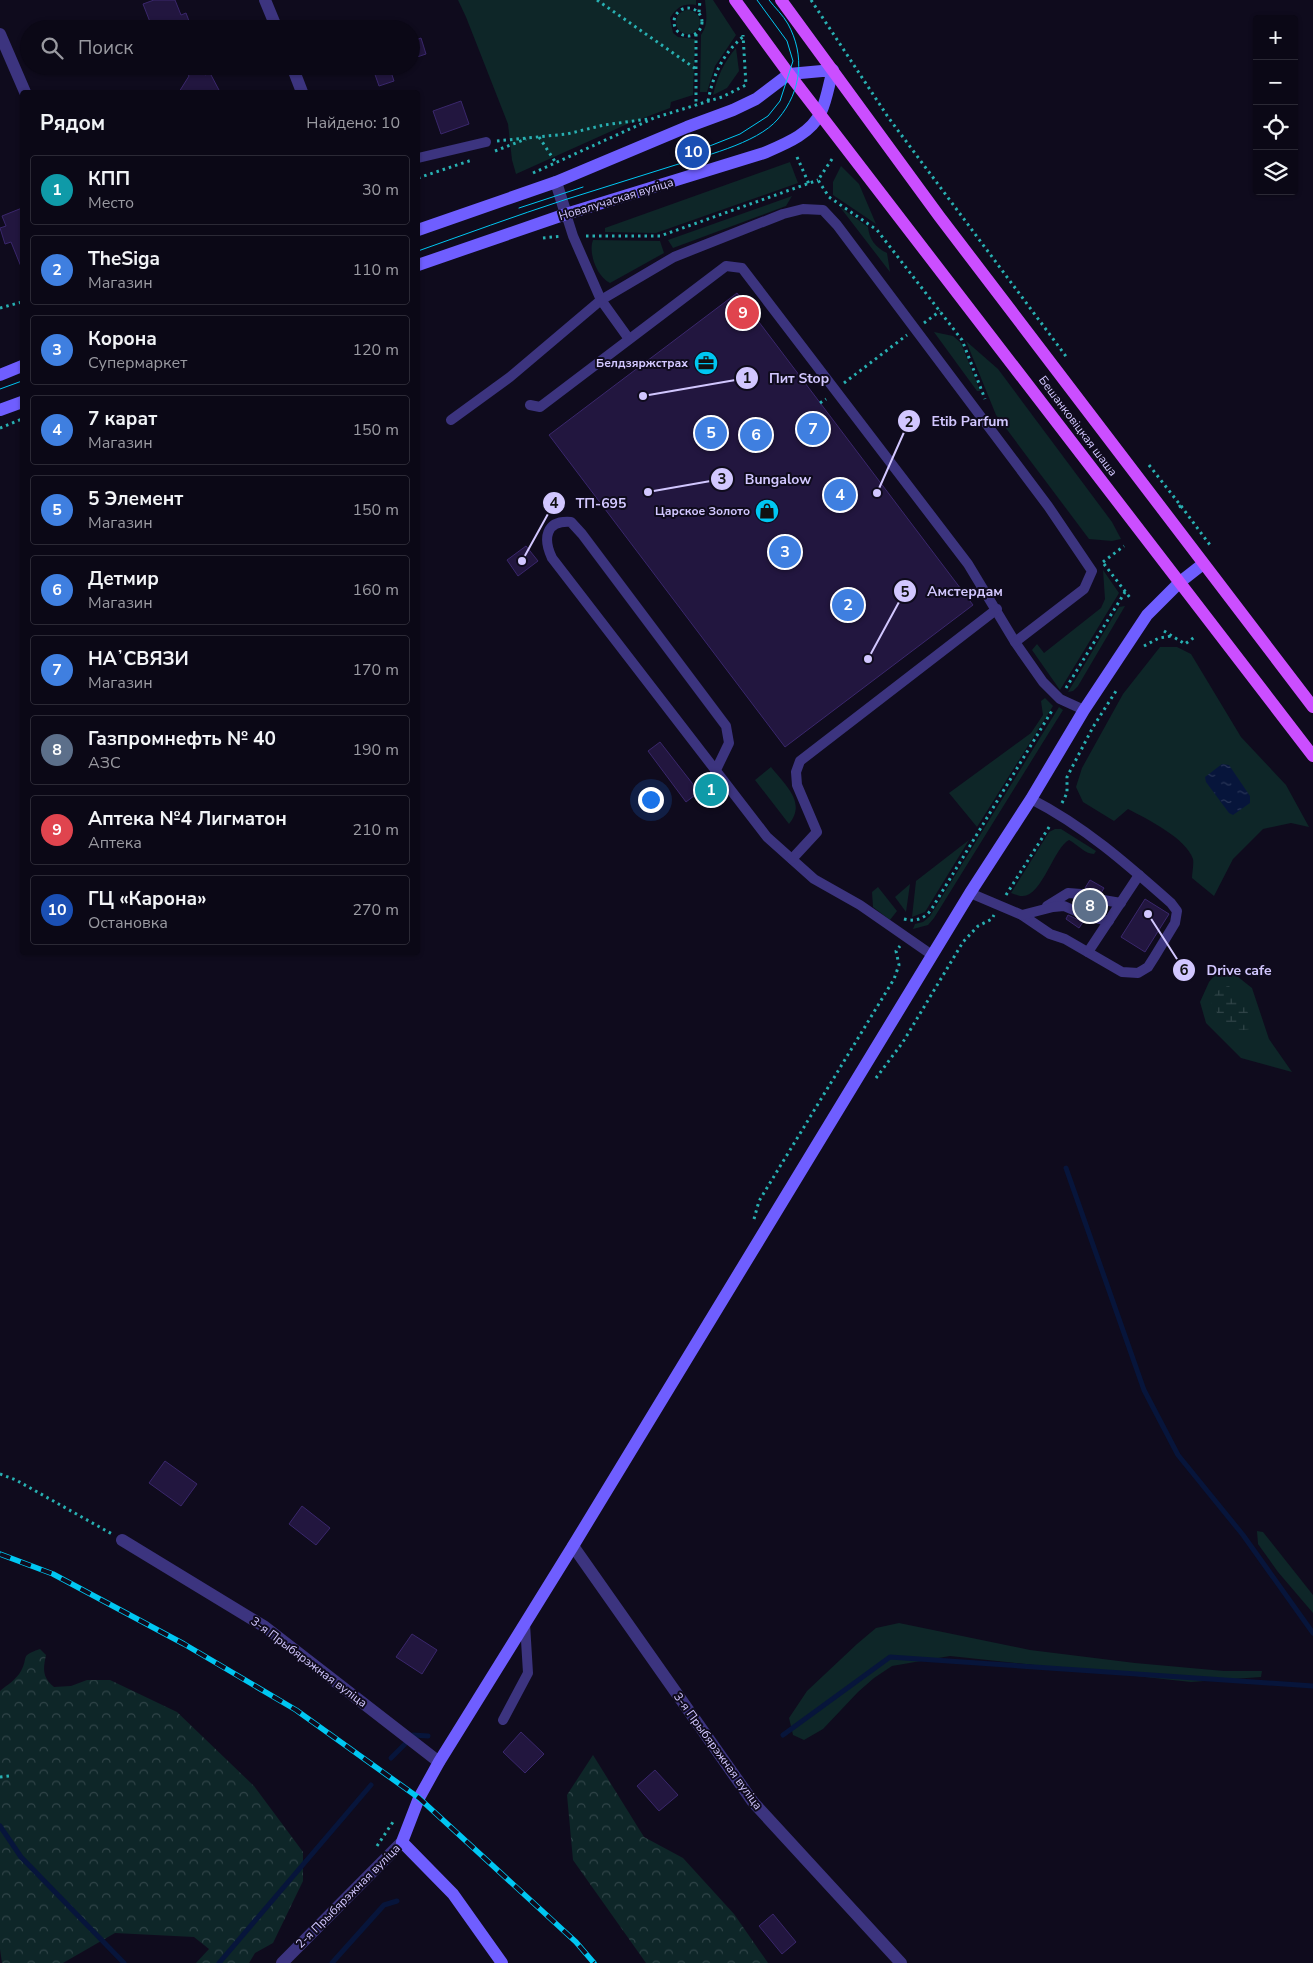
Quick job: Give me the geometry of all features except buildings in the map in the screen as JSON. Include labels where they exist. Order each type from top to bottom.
[{"type":"main road","name":"Бешанковіцкая шаша","points":[[736,0],[789,74],[1313,756]]},
{"type":"main road","name":"Бешанковіцкая шаша","points":[[781,0],[945,223],[1313,707]]},
{"type":"street","points":[[265,0],[273,20]]},
{"type":"street","points":[[0,34],[24,90]]},
{"type":"street","points":[[420,229],[556,182],[756,99],[789,74],[834,70]]},
{"type":"street","name":"Новалучаская вуліца","points":[[420,264],[566,214],[764,153],[788,143],[804,133],[820,113],[834,70]]},
{"type":"street","points":[[295,75],[301,90]]},
{"type":"street","points":[[556,182],[566,214]]},
{"type":"street","points":[[0,374],[20,367]]},
{"type":"street","points":[[0,410],[20,403]]},
{"type":"street","name":"2-я Прыбярэжная вуліца","points":[[282,1963],[402,1842],[419,1798],[439,1762],[574,1546],[932,955],[1031,799],[1084,710],[1147,615],[1180,582],[1203,564]]},
{"type":"street","name":"3-я Прыбярэжная вуліца","points":[[122,1540],[266,1627],[439,1762]]},
{"type":"street","name":"3-я Прыбярэжная вуліца","points":[[574,1546],[752,1802],[901,1963]]},
{"type":"street","points":[[402,1842],[453,1894],[502,1963]]},
{"type":"lane","points":[[420,158],[486,142]]},
{"type":"lane","points":[[451,420],[510,377],[601,300],[674,257],[783,214],[804,209],[823,210],[837,225],[1048,506],[1092,571],[1084,589],[1015,642]]},
{"type":"lane","points":[[566,214],[573,236],[601,300],[629,339]]},
{"type":"lane","points":[[530,405],[540,407],[726,266],[742,268],[968,564],[997,609],[1015,642],[1043,682],[1060,699],[1084,710]]},
{"type":"lane","points":[[715,772],[728,743],[726,726],[582,534],[571,522],[561,522],[553,525],[547,534],[546,546],[552,558],[715,772],[767,837],[814,879],[860,905],[932,955]]},
{"type":"lane","points":[[792,859],[817,832],[797,785],[796,772],[800,760],[997,609]]},
{"type":"lane","points":[[970,893],[1022,916],[1050,934],[1066,939],[1122,972],[1138,973],[1148,967],[1175,923],[1178,912],[1171,903],[1114,853],[1058,813],[1031,799]]},
{"type":"lane","points":[[1088,952],[1139,875]]},
{"type":"lane","points":[[1038,911],[1068,893],[1121,903]]},
{"type":"lane","points":[[1022,916],[1064,906],[1087,916],[1109,921]]},
{"type":"lane","points":[[503,1720],[528,1674],[525,1624]]},
{"type":"path","points":[[597,0],[696,69]]},
{"type":"path","points":[[698,12],[700,0]]},
{"type":"path","points":[[810,0],[888,117],[1071,363]]},
{"type":"path","points":[[696,34],[688,37],[680,34],[676,30],[674,22],[676,14],[683,9],[691,8],[702,17],[702,25],[696,34],[696,106]]},
{"type":"path","points":[[486,142],[567,134],[604,124],[654,118],[708,102],[746,85],[744,36],[739,29]]},
{"type":"path","points":[[708,102],[712,82],[721,63],[732,46],[744,36]]},
{"type":"path","points":[[532,174],[654,118]]},
{"type":"path","points":[[539,137],[556,164]]},
{"type":"path","points":[[797,157],[809,184]]},
{"type":"path","points":[[540,238],[660,236],[818,180],[832,159]]},
{"type":"path","points":[[818,180],[829,197],[877,230],[962,340],[988,406]]},
{"type":"path","points":[[0,308],[20,303]]},
{"type":"path","points":[[820,403],[940,311]]},
{"type":"path","points":[[0,428],[20,420]]},
{"type":"path","points":[[1146,462],[1180,506],[1177,508]]},
{"type":"path","points":[[1103,562],[1124,546]]},
{"type":"path","points":[[890,927],[899,918],[912,921],[926,916],[931,910],[1125,592]]},
{"type":"path","points":[[1164,631],[1185,644],[1196,636]]},
{"type":"path","points":[[1143,647],[1159,638],[1172,636]]},
{"type":"path","points":[[870,1085],[902,1042],[963,942],[978,926],[992,919],[1058,813],[1067,792],[1067,777],[1118,687]]},
{"type":"path","points":[[754,1223],[759,1201],[894,979],[899,965],[896,951],[905,937]]},
{"type":"path","points":[[0,1474],[16,1480],[122,1540]]},
{"type":"path","points":[[1,1777],[9,1776]]},
{"type":"path","points":[[374,1850],[395,1820]]},
{"type":"green space","points":[[458,0],[696,0],[696,5],[681,7],[670,18],[673,33],[678,37],[695,39],[693,95],[671,102],[670,108],[625,125],[516,174],[512,160],[508,124]]},
{"type":"green space","points":[[705,0],[713,0],[736,35],[715,66],[707,92],[700,92],[701,35],[705,27]]},
{"type":"green space","points":[[688,10],[693,11],[699,17],[699,27],[693,33],[688,34],[683,33],[677,27],[676,22],[677,17],[683,11]]},
{"type":"green space","points":[[736,48],[739,71],[727,88],[713,95],[722,70]]},
{"type":"green space","points":[[790,162],[798,183],[656,233],[605,232],[605,228]]},
{"type":"green space","points":[[841,166],[859,184],[876,224],[833,195],[833,182]]},
{"type":"green space","points":[[792,196],[786,206],[673,248],[668,240]]},
{"type":"green space","points":[[840,207],[868,227],[874,243],[887,253],[890,272]]},
{"type":"green space","points":[[593,240],[660,241],[664,253],[610,283],[601,276],[595,264],[592,251]]},
{"type":"green space","points":[[934,332],[953,336],[961,343],[980,391],[977,391]]},
{"type":"green space","points":[[966,341],[998,369],[1112,522],[1121,539],[1112,541],[1089,539],[996,415]]},
{"type":"green space","points":[[1103,570],[1119,593],[1060,690],[1032,650],[1037,644],[1044,653],[1101,608],[1105,599]]},
{"type":"green space","points":[[1125,606],[1078,686],[1073,691],[1068,692],[1119,607]]},
{"type":"green space","points":[[1160,647],[1177,647],[1191,654],[1241,737],[1286,785],[1309,827],[1291,823],[1263,829],[1233,859],[1214,896],[1192,878],[1193,859],[1183,844],[1155,824],[1128,809],[1114,821],[1083,802],[1076,787],[1082,768],[1123,694]]},
{"type":"green space","points":[[1045,698],[1053,706],[977,827],[949,793],[1031,733],[1043,715],[1041,701]]},
{"type":"green space","points":[[1059,707],[1063,710],[934,918],[928,925],[913,929],[915,924],[923,922],[930,916]]},
{"type":"green space","points":[[771,767],[788,787],[795,801],[794,816],[789,824],[755,780]]},
{"type":"green space","points":[[1061,829],[1096,851],[1094,854],[1087,852],[1069,840],[1063,844],[1036,889],[1022,896],[1011,893],[1049,832]]},
{"type":"green space","points":[[969,840],[925,912],[912,917],[916,881]]},
{"type":"green space","points":[[910,884],[906,912],[895,897]]},
{"type":"green space","points":[[878,887],[897,911],[890,920],[873,907],[872,892]]},
{"type":"green space","points":[[1223,965],[1252,988],[1269,1039],[1292,1072],[1241,1058],[1206,1023],[1200,1002],[1209,982]]},
{"type":"green space","points":[[1229,986],[1247,1011],[1250,1029],[1237,1029],[1226,1023],[1211,1002],[1220,989]]},
{"type":"green space","points":[[1257,1531],[1263,1532],[1313,1595],[1313,1613],[1278,1572],[1258,1544]]},
{"type":"green space","points":[[899,1623],[1030,1650],[1135,1663],[1224,1671],[1262,1671],[1261,1677],[1191,1682],[950,1656],[892,1666],[858,1692],[823,1729],[804,1740],[793,1735],[789,1718],[807,1691],[876,1628]]},
{"type":"green space","points":[[40,1649],[46,1655],[45,1676],[54,1687],[71,1686],[87,1680],[110,1680],[177,1712],[254,1786],[303,1852],[303,1881],[273,1943],[255,1953],[249,1963],[196,1963],[209,1949],[194,1937],[115,1933],[63,1963],[2,1963],[0,1949],[0,1691],[19,1674],[27,1655]]},
{"type":"green space","points":[[593,1755],[644,1837],[683,1858],[734,1914],[768,1963],[646,1963],[573,1860],[567,1795]]},
{"type":"water","points":[[1222,764],[1229,765],[1250,796],[1250,803],[1233,815],[1229,813],[1206,782],[1205,777]]},
{"type":"waterway","points":[[1066,1168],[1144,1390],[1178,1455],[1243,1535],[1313,1633]]},
{"type":"waterway","points":[[783,1735],[890,1657],[1313,1686]]},
{"type":"waterway","points":[[413,1735],[428,1736]]},
{"type":"waterway","points":[[391,1758],[405,1744]]},
{"type":"waterway","points":[[219,1963],[371,1785]]},
{"type":"waterway","points":[[0,1826],[21,1857],[124,1963]]},
{"type":"waterway","points":[[332,1963],[384,1905],[397,1901]]},
{"type":"tram line","points":[[697,151],[740,134],[768,116],[780,101],[793,61],[787,41],[757,0]]},
{"type":"tram line","points":[[420,250],[564,200],[727,149],[769,128],[778,119],[792,97],[796,85],[799,60],[797,48],[788,24],[769,0]]},
{"type":"tram line","points":[[519,208],[583,187]]},
{"type":"tram line","points":[[0,389],[20,382]]},
{"type":"railway","points":[[0,1554],[53,1574],[184,1644],[296,1710],[419,1798],[576,1942],[594,1963]]},
{"type":"place","name":"ГЦ «Карона»","points":[[693,152]]},
{"type":"place","name":"Аптека №4 Лигматон","points":[[743,313]]},
{"type":"place","name":"Белдзяржстрах","points":[[706,363]]},
{"type":"place","name":"Пит Stop","points":[[643,396]]},
{"type":"place","name":"НАʼСВЯЗИ","points":[[813,429]]},
{"type":"place","name":"5 Элемент","points":[[711,433]]},
{"type":"place","name":"Детмир","points":[[756,435]]},
{"type":"place","name":"Bungalow","points":[[648,492]]},
{"type":"place","name":"Etib Parfum","points":[[877,493]]},
{"type":"place","name":"7 карат","points":[[840,495]]},
{"type":"place","name":"Царское Золото","points":[[767,511]]},
{"type":"place","name":"Корона","points":[[785,552]]},
{"type":"place","name":"ТП-695","points":[[522,561]]},
{"type":"place","name":"TheSiga","points":[[848,605]]},
{"type":"place","name":"Амстердам","points":[[868,659]]},
{"type":"place","name":"КПП","points":[[711,790]]},
{"type":"place","name":"Газпромнефть № 40","points":[[1090,906]]},
{"type":"place","name":"Drive cafe","points":[[1148,914]]}]
